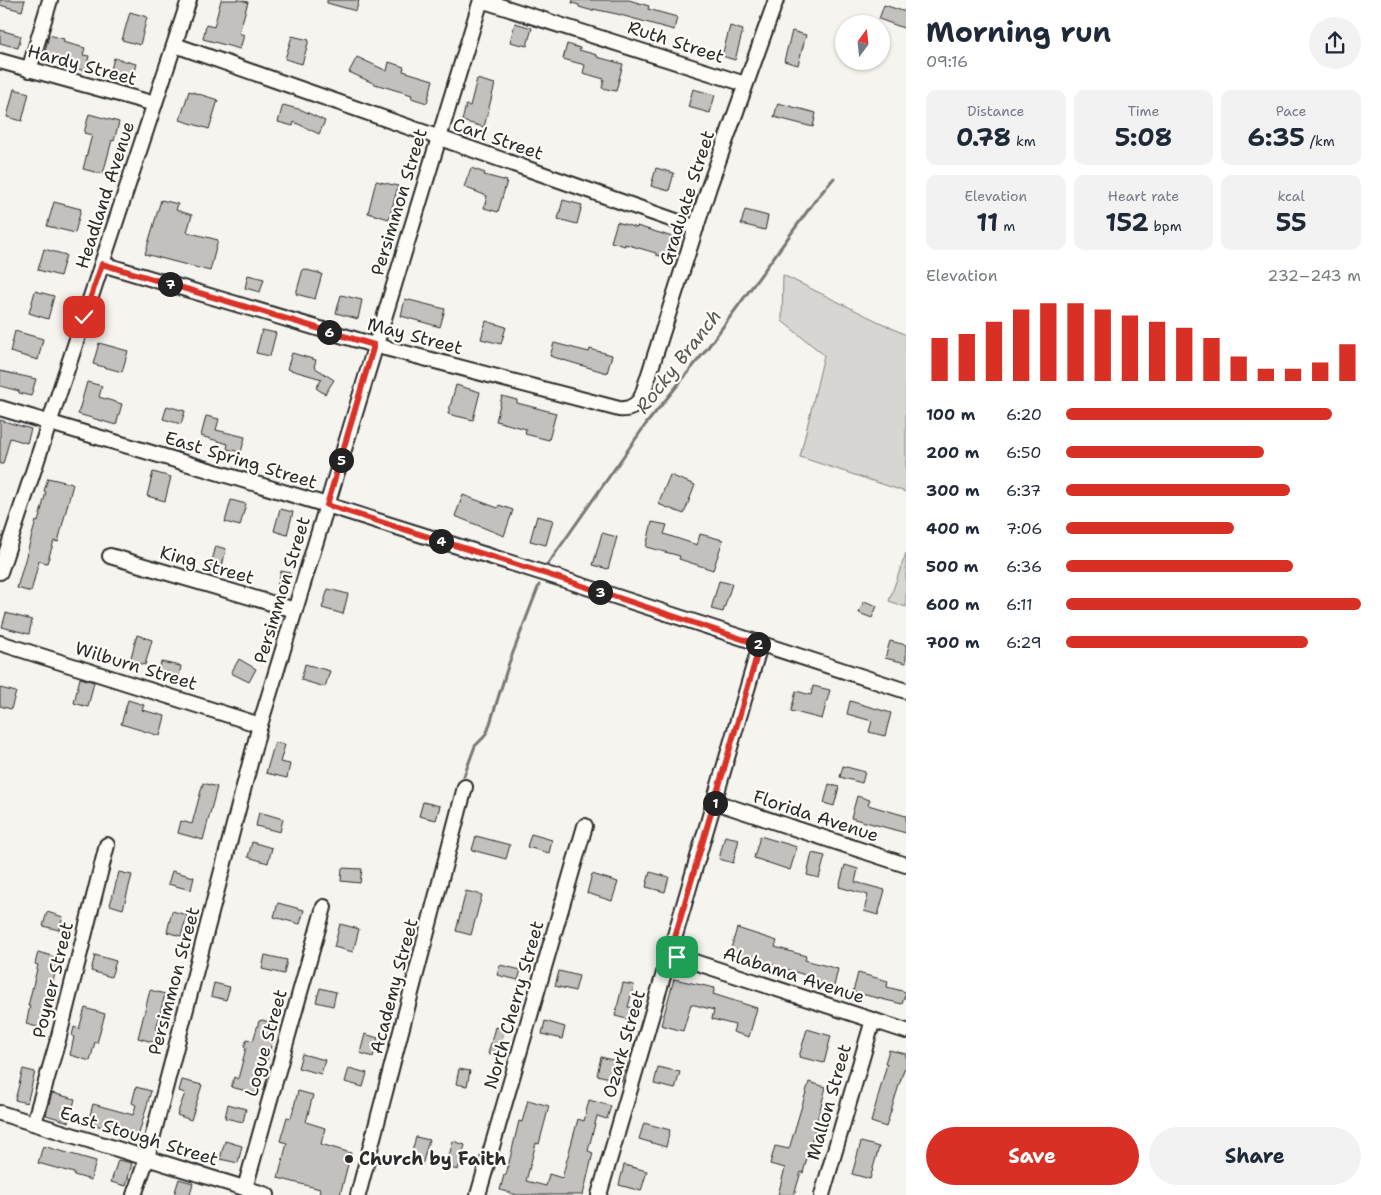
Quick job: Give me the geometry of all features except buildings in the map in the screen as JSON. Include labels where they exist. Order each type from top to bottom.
[{"type":"street","points":[[29,70],[50,0]]},
{"type":"street","name":"Headland Avenue","points":[[0,572],[189,0]]},
{"type":"street","name":"Ruth Street","points":[[481,0],[745,84]]},
{"type":"street","name":"Persimmon Street","points":[[134,1195],[146,1158],[260,725],[374,345],[481,0]]},
{"type":"street","name":"Graduate Street","points":[[633,407],[642,396],[696,228],[776,0]]},
{"type":"street","name":"Carl Street","points":[[175,45],[696,228]]},
{"type":"street","name":"Hardy Street","points":[[0,61],[155,104]]},
{"type":"street","name":"May Street","points":[[102,264],[374,345],[619,410],[633,407]]},
{"type":"street","name":"East Spring Street","points":[[0,408],[327,505],[906,691]]},
{"type":"street","name":"King Street","points":[[110,556],[295,610]]},
{"type":"street","name":"Wilburn Street","points":[[0,643],[260,725]]},
{"type":"street","name":"Ozark Street","points":[[599,1195],[760,645]]},
{"type":"street","name":"Academy Street","points":[[358,1195],[466,787]]},
{"type":"street","name":"Florida Avenue","points":[[715,802],[906,865]]},
{"type":"street","name":"North Cherry Street","points":[[478,1195],[585,826]]},
{"type":"street","name":"Poyner Street","points":[[34,1124],[58,1040],[107,845]]},
{"type":"street","name":"Logue Street","points":[[245,1188],[324,907]]},
{"type":"street","name":"Alabama Avenue","points":[[670,954],[906,1030]]},
{"type":"street","name":"Mallon Street","points":[[822,1195],[873,1020]]},
{"type":"street","name":"East Stough Street","points":[[0,1113],[267,1195]]},
{"type":"shaded area","points":[[783,275],[906,335],[906,492],[800,457],[824,355],[782,321]]},
{"type":"shaded area","points":[[906,553],[906,607],[889,601]]},
{"type":"waterway","name":"Rocky Branch","points":[[548,564],[646,424],[703,354],[817,198],[834,178]]},
{"type":"waterway","name":"Rocky Branch","points":[[464,776],[475,746],[488,730],[509,663],[539,585]]},
{"type":"place","name":"Church by Faith","points":[[349,1159]]},
{"type":"route","points":[[84,317],[102,264],[374,345],[327,505],[562,579],[760,645],[670,954],[677,957]]}]
